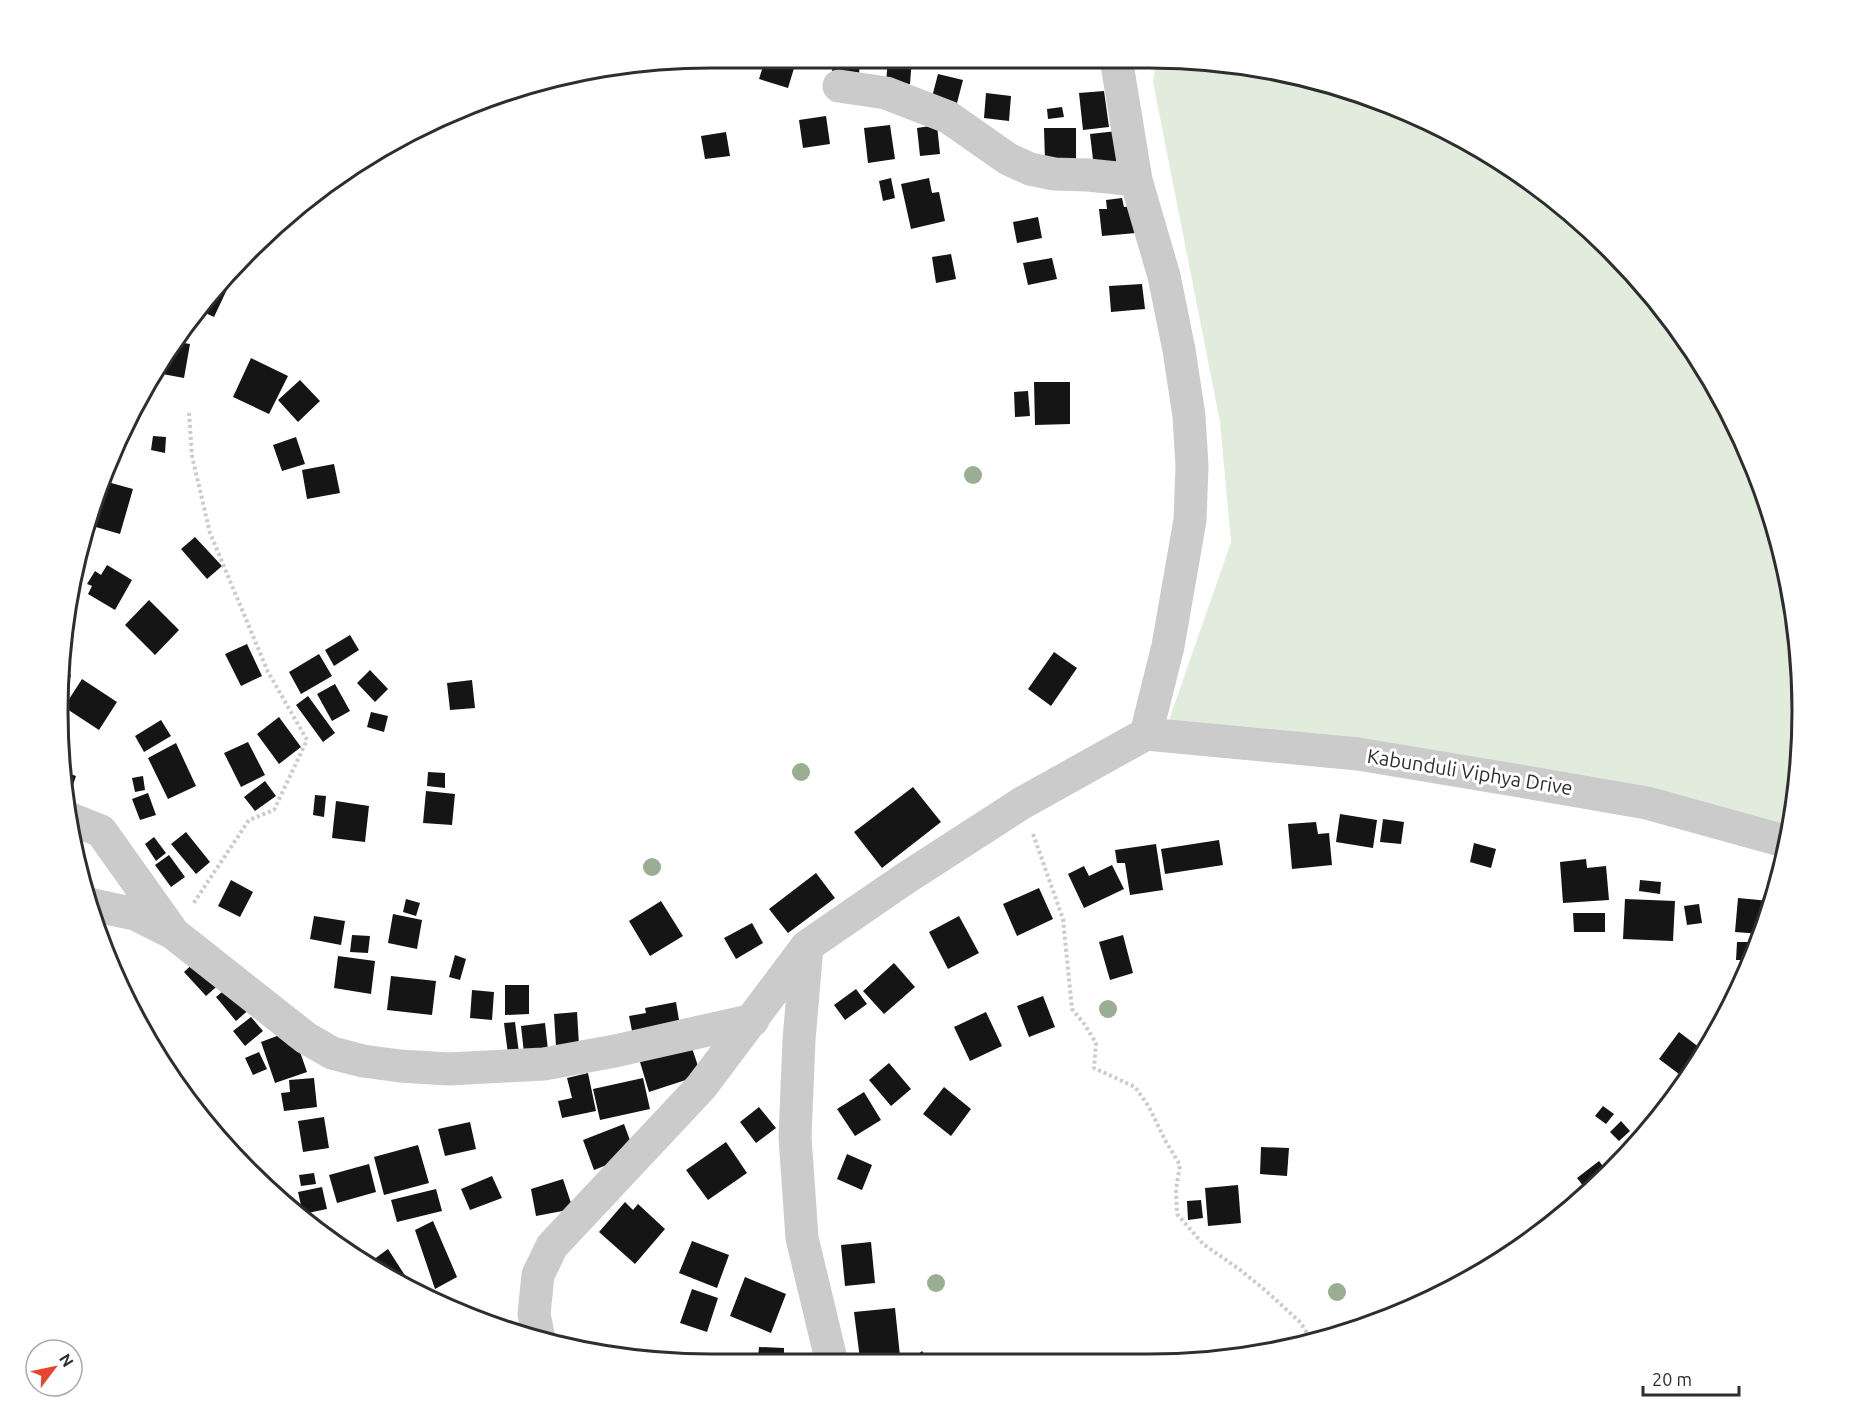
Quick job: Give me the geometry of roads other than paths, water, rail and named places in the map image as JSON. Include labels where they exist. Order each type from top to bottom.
[{"type":"street","points":[[537,1331],[534,1314],[538,1275],[552,1246],[701,1087],[807,946],[1022,802],[1146,734],[1168,646],[1190,520],[1192,466],[1189,416],[1179,350],[1164,276],[1137,180],[1118,68]]},
{"type":"street","points":[[839,86],[886,93],[948,117],[1008,159],[1030,169],[1054,174],[1137,180]]},
{"type":"street","name":"Kabunduli Viphya Drive","points":[[1146,734],[1358,754],[1647,803],[1778,839]]},
{"type":"street","points":[[77,822],[101,831],[173,933]]},
{"type":"street","points":[[98,906],[135,914],[173,933],[306,1038],[332,1053],[363,1061],[449,1069],[544,1064],[615,1051],[753,1020]]},
{"type":"street","points":[[807,946],[795,1137],[802,1238],[830,1354]]}]
